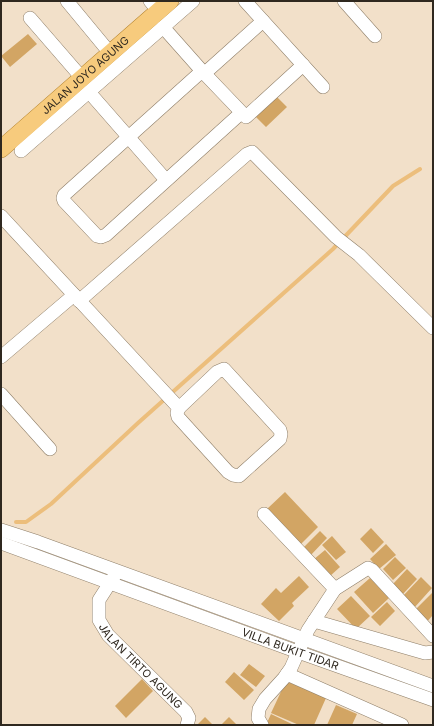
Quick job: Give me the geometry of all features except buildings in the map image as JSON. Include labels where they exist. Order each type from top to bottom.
[{"type":"main road","name":"JALAN JOYO AGUNG","points":[[7,146],[85,85],[110,52],[160,10]]},
{"type":"street","points":[[67,1],[110,52]]},
{"type":"street","points":[[85,85],[160,10],[192,1]]},
{"type":"street","points":[[245,1],[323,87]]},
{"type":"street","points":[[344,1],[375,36]]},
{"type":"street","points":[[160,10],[203,72],[246,117],[303,65]]},
{"type":"street","points":[[30,18],[128,138],[166,180]]},
{"type":"street","points":[[241,113],[106,235],[101,237],[97,236],[63,198],[64,195],[128,138],[263,21]]},
{"type":"street","points":[[1,357],[77,298],[247,154],[252,152],[341,240],[359,254],[433,328]]},
{"type":"street","points":[[1,216],[172,400],[178,417],[228,472],[238,476],[243,473],[280,439],[280,430],[224,369],[216,372],[172,400]]},
{"type":"street","points":[[1,394],[50,449]]},
{"type":"street","points":[[264,514],[334,589]]},
{"type":"street","points":[[1,530],[35,548],[149,590]]},
{"type":"street","points":[[1,543],[35,548]]},
{"type":"street","points":[[262,725],[258,718],[259,710],[265,699],[291,668],[308,630],[334,589],[362,571],[368,568],[372,570],[433,636]]},
{"type":"street","name":"JALAN TIRTO AGUNG","points":[[114,577],[100,600],[100,620],[108,635],[186,712],[189,718],[188,725]]},
{"type":"street","name":"VILLA BUKIT TIDAR","points":[[149,590],[303,640],[433,686]]},
{"type":"street","name":"VILLA BUKIT TIDAR","points":[[149,590],[298,652],[433,700]]},
{"type":"street","points":[[314,621],[425,653],[433,652]]},
{"type":"street","points":[[287,674],[402,725]]},
{"type":"waterway","points":[[16,522],[26,522],[51,504],[138,423],[333,249],[393,186],[420,169]]}]
